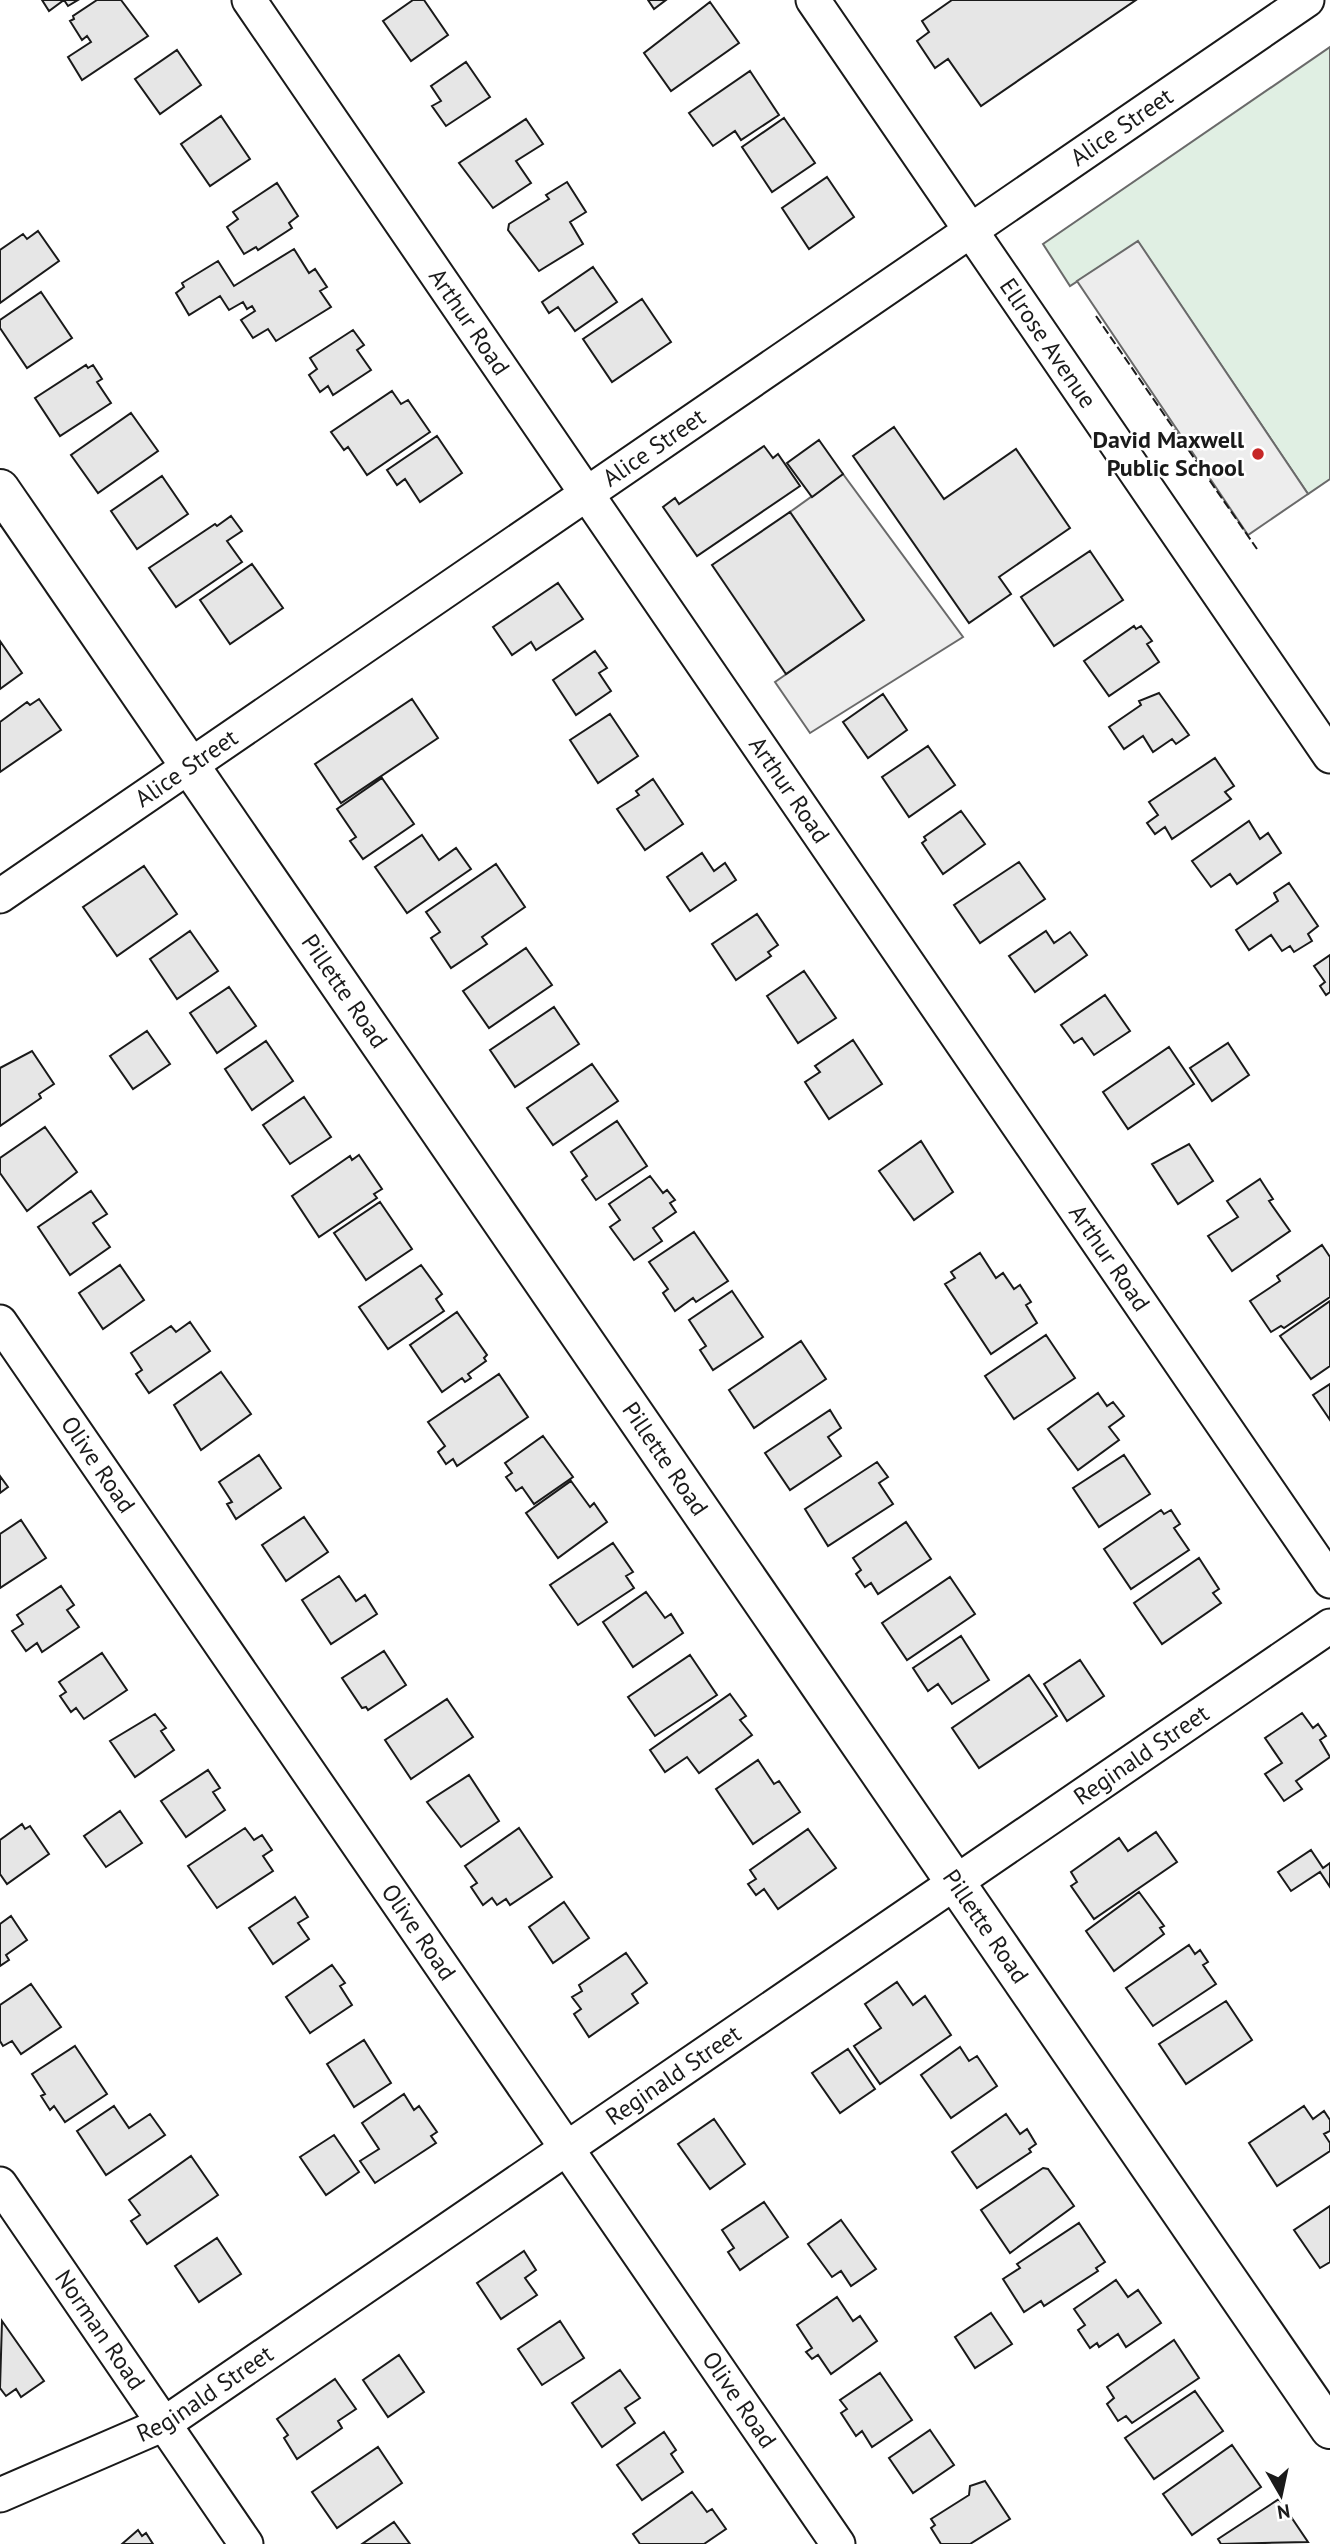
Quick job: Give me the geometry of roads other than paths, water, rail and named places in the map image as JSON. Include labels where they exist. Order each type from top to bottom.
[{"type":"street","name":"Arthur Road","points":[[249,0],[1330,1581]]},
{"type":"street","name":"Ellrose Avenue","points":[[813,0],[1330,756]]},
{"type":"street","name":"Alice Street","points":[[0,896],[1307,0]]},
{"type":"street","name":"Pillette Road","points":[[0,489],[1330,2429]]},
{"type":"street","name":"Olive Road","points":[[0,1322],[838,2544]]},
{"type":"street","name":"Reginald Street","points":[[0,2495],[164,2424],[1330,1626]]},
{"type":"street","name":"Norman Road","points":[[0,2184],[246,2544]]},
{"type":"place","name":"David Maxwell Public School","points":[[1258,454]]}]
